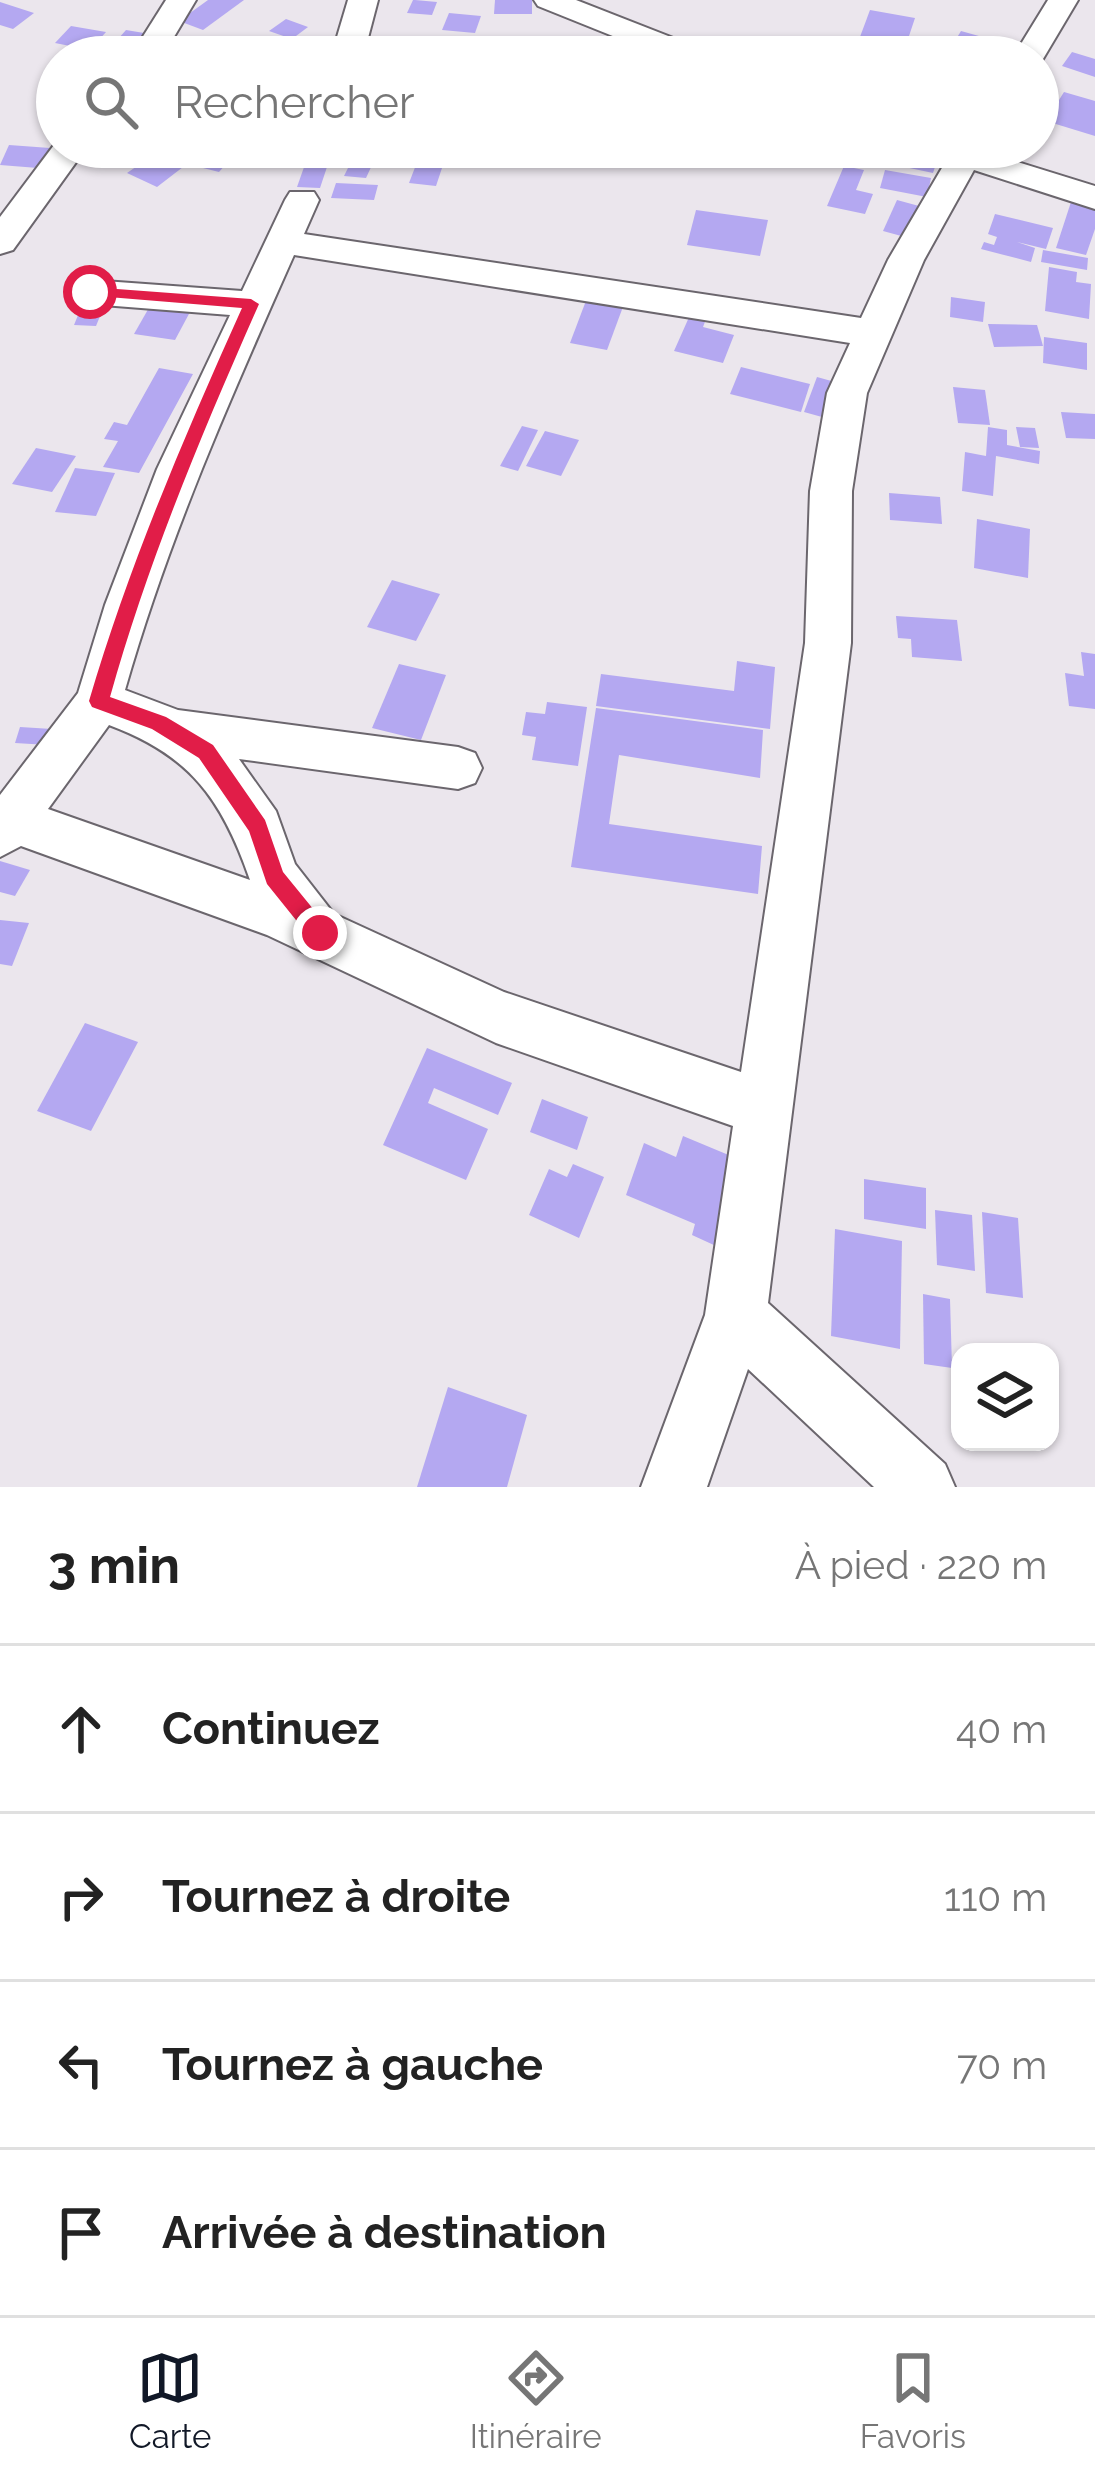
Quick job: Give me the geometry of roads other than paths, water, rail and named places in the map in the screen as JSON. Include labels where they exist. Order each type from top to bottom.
[{"type":"street","points":[[159,36],[181,0]]},
{"type":"street","points":[[353,36],[363,0]]},
{"type":"street","points":[[549,0],[640,36]]},
{"type":"street","points":[[1042,36],[1061,5],[1095,19]]},
{"type":"street","points":[[0,242],[55,168]]},
{"type":"street","points":[[674,1487],[736,1315],[828,643],[831,491],[848,393],[949,168]]},
{"type":"street","points":[[1007,168],[1095,198]]},
{"type":"street","points":[[302,200],[178,469],[127,604],[99,701],[6,824],[37,829],[320,933],[496,1016],[765,1109]]},
{"type":"street","points":[[282,242],[872,333]]},
{"type":"street","points":[[90,292],[251,304]]},
{"type":"street","points":[[99,701],[170,730],[206,752],[258,827],[274,877],[320,933]]},
{"type":"street","points":[[170,730],[458,768]]},
{"type":"street","points":[[736,1315],[922,1487]]}]
